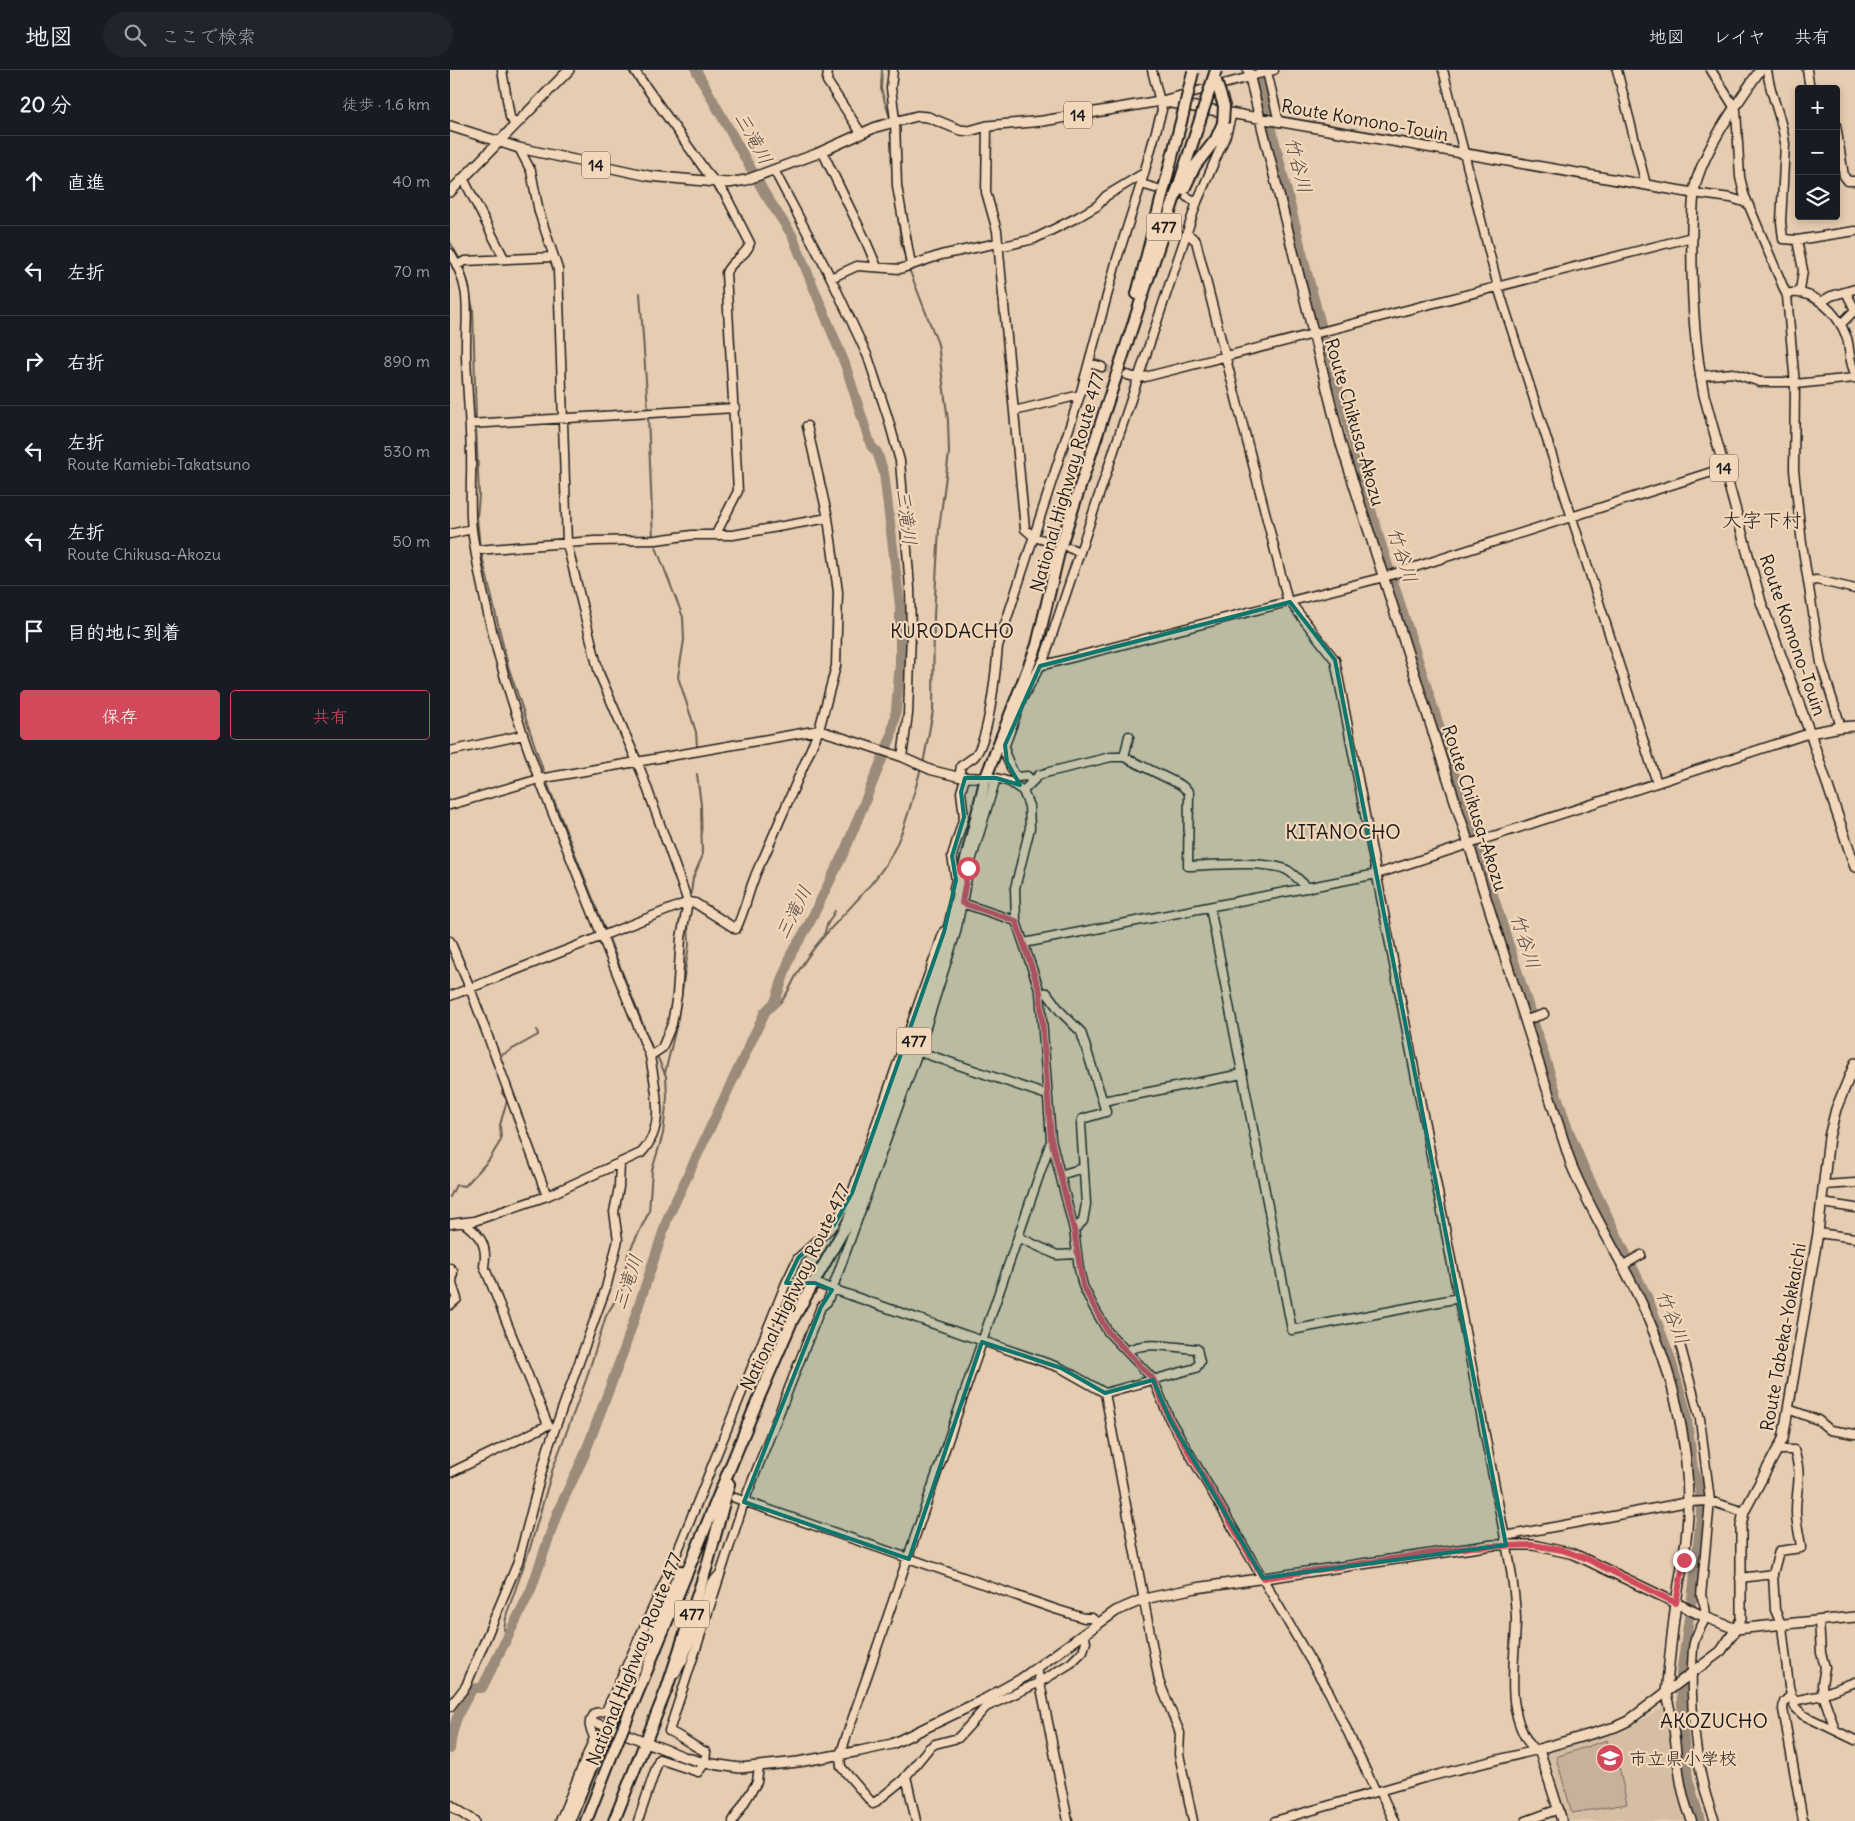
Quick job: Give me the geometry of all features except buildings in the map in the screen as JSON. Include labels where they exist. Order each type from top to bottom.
[{"type":"highway","points":[[1129,334],[1188,178],[1199,159],[1220,134],[1224,123],[1224,106],[1212,70]]},
{"type":"highway","name":"National Highway Route 477","points":[[586,1821],[739,1443],[792,1321],[848,1222],[914,1050],[950,928],[991,777],[1037,645],[1060,548],[1216,70]]},
{"type":"highway","points":[[1129,334],[1140,278],[1193,71]]},
{"type":"highway","name":"477","points":[[614,1821],[667,1688],[708,1566],[732,1474],[757,1402]]},
{"type":"highway","name":"477","points":[[569,1821],[608,1727],[730,1458],[739,1443]]},
{"type":"main road","points":[[450,192],[569,70]]},
{"type":"main road","points":[[1693,193],[1702,166],[1735,108],[1760,70]]},
{"type":"main road","name":"Route Chikusa-Akozu","points":[[1258,73],[1262,118],[1340,441],[1471,842],[1571,1164],[1579,1184],[1645,1312],[1671,1379],[1685,1450],[1690,1501],[1668,1692]]},
{"type":"main road","name":"Route Komono-Touin","points":[[450,126],[519,148],[649,176],[728,183],[746,180],[893,121],[917,116],[928,117],[960,130],[969,131],[987,126],[1043,121],[1160,101],[1693,193],[1693,309],[1700,376],[1766,618],[1810,733],[1855,726]]},
{"type":"main road","points":[[1810,733],[1855,867]]},
{"type":"main road","name":"Route Tabeka-Yokkaichi","points":[[1537,1750],[1622,1725],[1691,1676],[1721,1651],[1741,1620],[1741,1526],[1744,1512],[1778,1450],[1788,1409],[1818,1233],[1831,1127],[1838,1104],[1855,1063]]},
{"type":"main road","points":[[608,1727],[705,1763],[740,1768],[840,1755],[892,1744],[985,1699],[1037,1668],[1116,1611],[1144,1599],[1172,1592],[1472,1547],[1506,1540],[1574,1554],[1705,1617],[1736,1629],[1782,1626],[1855,1617]]},
{"type":"main road","points":[[1537,1750],[1562,1821]]},
{"type":"main road","points":[[450,1805],[474,1821]]},
{"type":"street","points":[[502,70],[510,118],[515,125]]},
{"type":"street","points":[[634,70],[713,181],[725,194],[750,243],[746,251],[731,264],[726,274],[735,408],[738,492],[716,534]]},
{"type":"street","points":[[828,70],[827,81],[861,133]]},
{"type":"street","points":[[893,70],[891,88],[897,186],[909,266]]},
{"type":"street","points":[[560,1821],[594,1738],[589,1731],[590,1721],[595,1712],[606,1711],[670,1570],[786,1283],[798,1258],[834,1225],[852,1193],[944,932],[956,880],[952,856],[964,817],[960,766],[975,756],[987,722],[994,688],[998,646],[1090,363],[1117,259],[1162,110],[1152,70]]},
{"type":"street","points":[[1443,70],[1498,287],[1657,783]]},
{"type":"street","points":[[1617,70],[1646,185]]},
{"type":"street","points":[[1711,70],[1735,108],[1738,121],[1740,177],[1748,203],[1786,294],[1795,383],[1794,470],[1808,581],[1821,663],[1840,727]]},
{"type":"street","points":[[1767,70],[1770,94],[1784,132],[1781,222],[1783,239],[1797,240],[1855,231]]},
{"type":"street","points":[[1806,70],[1809,85]]},
{"type":"street","points":[[1160,101],[1258,73],[1277,121]]},
{"type":"street","points":[[1032,781],[1027,776],[1018,777],[1014,774],[1005,754],[1005,745],[1022,699],[1040,666],[1052,636],[1186,233],[1232,113]]},
{"type":"street","points":[[987,126],[986,192],[997,232],[1025,529],[1034,537],[1044,540]]},
{"type":"street","points":[[1837,130],[1844,176],[1848,181],[1855,181]]},
{"type":"street","points":[[519,148],[531,171],[540,212],[559,279],[568,544],[599,673],[637,762],[690,902],[681,938],[677,995],[672,1024],[654,1055]]},
{"type":"street","points":[[822,151],[877,267]]},
{"type":"street","points":[[772,170],[831,278],[874,374],[900,461],[909,578],[911,633],[908,714],[901,757]]},
{"type":"street","points":[[831,278],[855,267],[909,266],[941,255],[1034,239],[1078,218],[1097,206],[1106,196],[1144,173]]},
{"type":"street","points":[[463,178],[504,258]]},
{"type":"street","points":[[1141,184],[1155,188]]},
{"type":"street","points":[[1693,193],[1732,198],[1748,203]]},
{"type":"street","points":[[1187,197],[1197,202]]},
{"type":"street","points":[[1186,233],[1196,242],[1289,602],[1335,660],[1506,1540],[1514,1587],[1516,1618],[1512,1688],[1520,1726],[1537,1750],[1378,1792],[1297,1818],[1275,1821]]},
{"type":"street","points":[[1127,375],[1138,378],[1225,357],[1692,237]]},
{"type":"street","points":[[1797,240],[1803,270],[1800,291]]},
{"type":"street","points":[[450,252],[460,263],[467,293],[466,355],[474,423],[472,529],[479,550],[500,658],[523,735],[543,778],[654,1055],[657,1098],[652,1140],[641,1153],[547,1196],[464,1223],[450,1224]]},
{"type":"street","points":[[460,263],[504,258],[554,257]]},
{"type":"street","points":[[1820,302],[1831,296],[1855,289]]},
{"type":"street","points":[[1786,294],[1800,291],[1820,302],[1841,324],[1855,373]]},
{"type":"street","points":[[1841,324],[1855,310],[1846,292]]},
{"type":"street","points":[[1090,363],[1102,367]]},
{"type":"street","points":[[1700,376],[1733,373],[1760,382],[1795,383],[1855,378]]},
{"type":"street","points":[[1014,411],[1080,394]]},
{"type":"street","points":[[474,423],[735,408]]},
{"type":"street","points":[[690,902],[736,929],[747,903],[754,875],[764,857],[819,730],[836,666],[838,592],[828,518],[807,426]]},
{"type":"street","points":[[1040,666],[1384,577],[1724,468]]},
{"type":"street","points":[[479,550],[594,541],[653,540],[746,533],[828,518]]},
{"type":"street","points":[[450,534],[472,529]]},
{"type":"street","points":[[1069,548],[1080,552]]},
{"type":"street","points":[[1808,581],[1817,580],[1855,589]]},
{"type":"street","points":[[450,806],[543,778],[819,730],[901,757],[928,769],[962,777],[991,777],[1010,782],[1023,791],[1029,806],[1030,828],[1015,888],[1016,921],[1040,992],[1051,1139],[1074,1230],[1083,1286],[1108,1332],[1153,1379],[1170,1420],[1330,1694],[1394,1821]]},
{"type":"street","points":[[1024,943],[1377,874],[1810,733]]},
{"type":"street","points":[[450,751],[523,735]]},
{"type":"street","points":[[1124,757],[1129,736]]},
{"type":"street","points":[[1023,791],[1039,775],[1111,757],[1124,757],[1149,768],[1189,792],[1188,866],[1226,864],[1281,868],[1291,873],[1308,888]]},
{"type":"street","points":[[638,1821],[660,1759],[698,1772],[705,1763],[706,1752],[690,1745],[684,1737],[669,1731],[744,1502],[821,1307],[827,1302],[832,1290],[956,932],[968,868],[991,777]]},
{"type":"street","points":[[450,996],[690,902]]},
{"type":"street","points":[[962,903],[1016,921]]},
{"type":"street","points":[[1210,907],[1292,1330],[1459,1298]]},
{"type":"street","points":[[450,942],[470,988],[547,1196]]},
{"type":"street","points":[[1040,992],[1047,993],[1060,1011],[1082,1032],[1106,1112],[1082,1119],[1086,1204],[1083,1222],[1074,1230]]},
{"type":"street","points":[[1527,1019],[1543,1014]]},
{"type":"street","points":[[914,1050],[1047,1095]]},
{"type":"street","points":[[1103,1101],[1242,1074]]},
{"type":"street","points":[[1051,1139],[840,1755],[841,1768],[873,1804],[906,1776],[929,1748],[935,1744],[958,1738],[986,1708],[1040,1682],[1060,1671],[1077,1658],[1083,1651],[1086,1642],[1084,1634]]},
{"type":"street","points":[[450,1707],[466,1686],[518,1562],[548,1448],[606,1288],[618,1240],[614,1212],[619,1187],[620,1163]]},
{"type":"street","points":[[1060,1175],[1083,1168]]},
{"type":"street","points":[[1824,1185],[1855,1183]]},
{"type":"street","points":[[1822,1203],[1855,1208]]},
{"type":"street","points":[[450,1473],[548,1425],[484,1266],[486,1256],[482,1238],[464,1223]]},
{"type":"street","points":[[1818,1233],[1855,1238]]},
{"type":"street","points":[[1018,1237],[1057,1256],[1077,1254]]},
{"type":"street","points":[[1622,1266],[1641,1255]]},
{"type":"street","points":[[450,1268],[453,1271],[452,1284],[458,1299],[450,1305]]},
{"type":"street","points":[[786,1283],[815,1283],[1061,1368],[1105,1393],[1196,1368],[1200,1362],[1197,1349],[1156,1345],[1141,1347],[1127,1352]]},
{"type":"street","points":[[1681,1348],[1700,1419],[1710,1501],[1701,1596],[1707,1609],[1703,1627],[1696,1634],[1691,1676],[1697,1752],[1715,1821]]},
{"type":"street","points":[[1105,1393],[1159,1681],[1180,1734],[1179,1754],[1193,1821]]},
{"type":"street","points":[[1788,1409],[1818,1420],[1830,1430],[1855,1434]]},
{"type":"street","points":[[1778,1450],[1794,1450],[1798,1460],[1800,1479],[1796,1513],[1801,1548],[1780,1551],[1773,1574],[1775,1610],[1782,1626],[1792,1699],[1803,1716],[1835,1729],[1855,1740]]},
{"type":"street","points":[[704,1486],[713,1489]]},
{"type":"street","points":[[735,1498],[1055,1609],[1084,1618],[1092,1618],[1098,1624]]},
{"type":"street","points":[[1506,1540],[1690,1501],[1710,1501],[1744,1512]]},
{"type":"street","points":[[667,1688],[683,1660],[711,1584],[719,1574]]},
{"type":"street","points":[[1740,1578],[1773,1574]]},
{"type":"street","points":[[1819,1621],[1821,1653],[1826,1668],[1822,1684],[1822,1694],[1835,1729]]},
{"type":"street","points":[[1037,1668],[1068,1821]]},
{"type":"street","points":[[1803,1821],[1783,1709],[1784,1702],[1822,1694],[1855,1682]]},
{"type":"street","points":[[1668,1692],[1682,1784],[1692,1821]]},
{"type":"street","points":[[590,1721],[608,1727]]},
{"type":"street","points":[[733,1821],[757,1782],[759,1766]]},
{"type":"street","points":[[906,1776],[916,1821]]},
{"type":"street","points":[[1526,1821],[1559,1808]]},
{"type":"highlighted area","points":[[1290,602],[1335,660],[1506,1545],[1263,1578],[1170,1420],[1153,1380],[1105,1393],[1061,1368],[982,1342],[909,1559],[744,1502],[821,1307],[832,1290],[815,1283],[786,1283],[798,1258],[834,1225],[852,1193],[944,932],[956,880],[952,856],[964,817],[961,792],[965,778],[996,778],[1020,785],[1007,762],[1005,745],[1040,666]]},
{"type":"shaded area","name":"市立県小学校","points":[[1665,1706],[1675,1779],[1686,1821],[1624,1821],[1622,1818],[1598,1821],[1567,1821],[1555,1782],[1557,1779],[1546,1752],[1610,1732],[1611,1735],[1627,1729]]},
{"type":"shaded area","points":[[1607,1740],[1611,1755],[1616,1752],[1627,1804],[1572,1813],[1556,1757]]},
{"type":"waterway","name":"三滝川","points":[[450,1749],[453,1731],[460,1710],[473,1688],[482,1688],[531,1590],[558,1511],[584,1456],[624,1350],[668,1217],[765,1012],[775,1002],[791,954],[807,928],[846,848],[891,737],[896,710],[900,663],[900,606],[884,473],[877,452],[871,446],[845,364],[792,235],[765,194],[696,70]]},
{"type":"waterway","points":[[882,70],[881,89],[891,121]]},
{"type":"waterway","name":"竹谷川","points":[[1257,70],[1307,273],[1376,528],[1566,1124],[1583,1166],[1649,1301],[1670,1357],[1686,1412],[1693,1468],[1700,1489],[1701,1515],[1694,1584],[1681,1674],[1683,1733],[1688,1778],[1700,1821]]},
{"type":"waterway","points":[[892,140],[893,168]]},
{"type":"waterway","points":[[898,215],[901,242],[907,264]]},
{"type":"waterway","points":[[450,242],[460,260]]},
{"type":"waterway","points":[[463,265],[473,309],[476,421]]},
{"type":"waterway","points":[[909,269],[938,344],[948,421],[949,453],[939,529],[934,615],[933,711],[923,764]]},
{"type":"waterway","points":[[640,293],[648,410]]},
{"type":"waterway","points":[[648,415],[653,538]]},
{"type":"waterway","points":[[476,425],[479,496],[477,517],[480,548]]},
{"type":"waterway","points":[[654,542],[683,617],[684,640],[678,677],[696,732],[697,746]]},
{"type":"waterway","points":[[481,552],[508,666],[545,776]]},
{"type":"waterway","points":[[765,1012],[783,1000],[810,953],[866,890],[886,864],[903,830],[921,768]]},
{"type":"waterway","points":[[690,901],[693,878],[702,857],[701,805],[697,774]]},
{"type":"waterway","points":[[546,780],[606,932]]},
{"type":"waterway","points":[[824,935],[835,911]]},
{"type":"waterway","points":[[665,1073],[677,1023],[689,945],[688,918]]},
{"type":"waterway","points":[[608,936],[653,1050]]},
{"type":"waterway","points":[[502,1055],[538,1035],[537,1030]]},
{"type":"waterway","points":[[508,1637],[504,1629],[507,1613],[530,1548],[553,1468],[586,1380],[606,1316],[622,1289],[628,1254],[649,1212],[652,1170],[663,1134],[667,1097],[666,1076],[656,1054]]},
{"type":"waterway","points":[[492,1060],[501,1082]]},
{"type":"waterway","points":[[450,1197],[456,1185],[465,1186],[489,1160],[501,1140],[500,1125],[507,1100],[502,1093],[503,1089]]},
{"type":"tunnel","points":[[1102,367],[1127,375]]},
{"type":"tunnel","points":[[1044,540],[1064,546]]},
{"type":"tunnel","points":[[713,1489],[735,1498]]},
{"type":"place","name":"市立県小学校","points":[[1610,1758]]},
{"type":"district","name":"大字下村","points":[[1762,519]]},
{"type":"district","name":"KURODACHO","points":[[952,630]]},
{"type":"district","name":"KITANOCHO","points":[[1343,831]]},
{"type":"district","name":"AKOZUCHO","points":[[1714,1720]]},
{"type":"route","points":[[968,868],[962,903],[1016,921],[1040,992],[1043,1011],[1051,1139],[1074,1230],[1083,1286],[1108,1332],[1139,1362],[1153,1379],[1170,1420],[1263,1578],[1472,1547],[1533,1545],[1562,1550],[1585,1558],[1676,1603],[1684,1560]]}]
